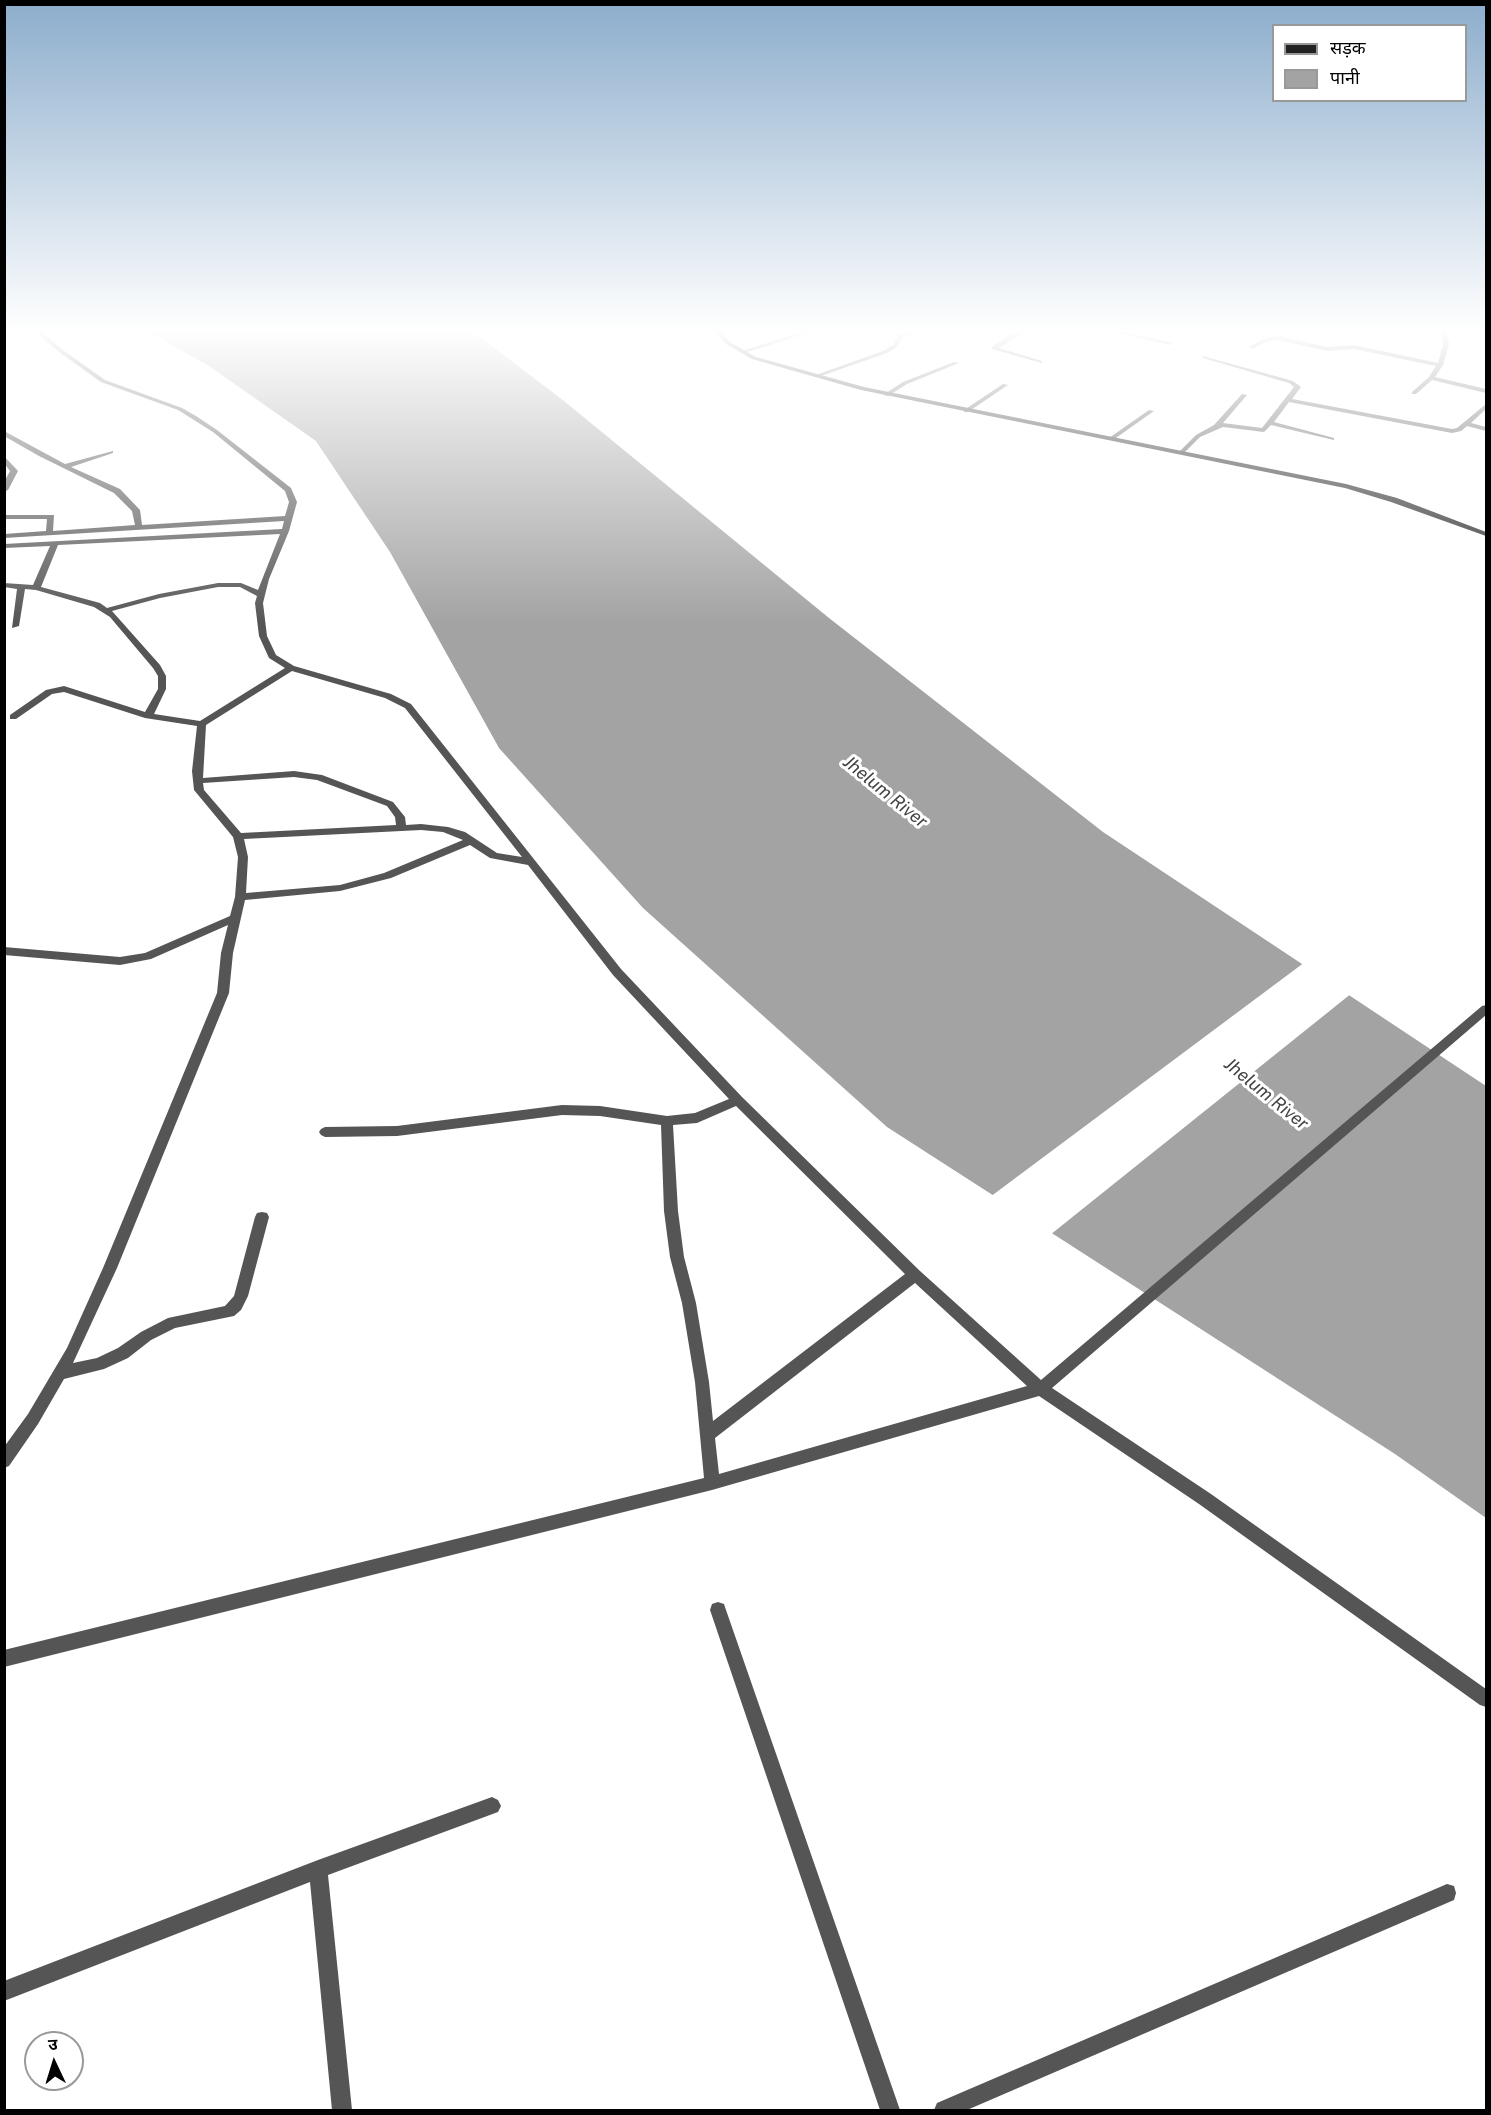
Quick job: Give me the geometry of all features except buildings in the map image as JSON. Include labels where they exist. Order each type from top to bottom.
[{"type":"street","points":[[208,427],[288,490],[293,502],[261,595],[261,622],[267,649],[278,661],[291,668],[388,696],[408,706],[617,972],[738,1100],[915,1275],[1041,1389],[1205,1499],[1486,1699]]},
{"type":"street","points":[[1047,427],[1346,486],[1394,500],[1486,534]]},
{"type":"street","points":[[1110,439],[1128,427]]},
{"type":"street","points":[[1181,453],[1198,436],[1216,427]]},
{"type":"street","points":[[1224,427],[1259,430],[1264,427]]},
{"type":"street","points":[[1284,427],[1332,439]]},
{"type":"street","points":[[1429,427],[1452,431],[1463,427]]},
{"type":"street","points":[[4,434],[14,443],[117,491],[136,510],[139,528]]},
{"type":"street","points":[[66,466],[111,452]]},
{"type":"street","points":[[4,458],[14,471],[4,490]]},
{"type":"street","points":[[4,517],[51,517],[53,520],[49,534]]},
{"type":"street","points":[[4,536],[139,528],[287,524]]},
{"type":"street","points":[[4,546],[287,524]]},
{"type":"street","points":[[36,588],[56,542]]},
{"type":"street","points":[[4,585],[36,588],[107,610],[157,667],[162,676],[162,688],[148,716]]},
{"type":"street","points":[[107,610],[159,596],[218,585],[241,585],[261,595]]},
{"type":"street","points":[[15,626],[22,586]]},
{"type":"street","points":[[13,717],[49,692],[64,689],[148,716],[202,724],[291,668]]},
{"type":"street","points":[[4,1461],[33,1419],[60,1373],[110,1268],[174,1106],[223,993],[227,953],[240,897],[243,857],[238,836],[199,790],[197,771],[202,724]]},
{"type":"street","points":[[198,781],[294,774],[319,777],[390,804],[400,817],[401,828]]},
{"type":"street","points":[[238,836],[401,828],[444,829],[461,834],[494,856],[531,862]]},
{"type":"street","points":[[240,897],[340,888],[387,876],[470,841]]},
{"type":"street","points":[[4,951],[120,961],[147,956],[235,918]]},
{"type":"street","points":[[4,1659],[712,1483],[1041,1389],[1486,1009]]},
{"type":"street","points":[[325,1132],[397,1131],[562,1110],[600,1111],[668,1121],[697,1118],[738,1100]]},
{"type":"street","points":[[668,1121],[674,1234],[691,1314],[702,1382],[712,1483]]},
{"type":"street","points":[[60,1373],[99,1364],[123,1353],[146,1336],[173,1322],[229,1312],[236,1306],[241,1296],[262,1216]]},
{"type":"street","points":[[707,1435],[915,1275]]},
{"type":"street","points":[[718,1610],[890,2110]]},
{"type":"street","points":[[4,1991],[318,1869],[492,1806]]},
{"type":"street","points":[[318,1869],[342,2110]]},
{"type":"street","points":[[944,2110],[1447,1893]]},
{"type":"water","name":"Jhelum River","points":[[296,427],[595,427],[829,618],[1103,832],[1486,1086],[1486,1518],[1395,1454],[887,1127],[643,908],[499,748],[390,552],[316,441]]},
{"type":"pier","points":[[1305,962],[1352,993],[1050,1235],[990,1197]]}]
